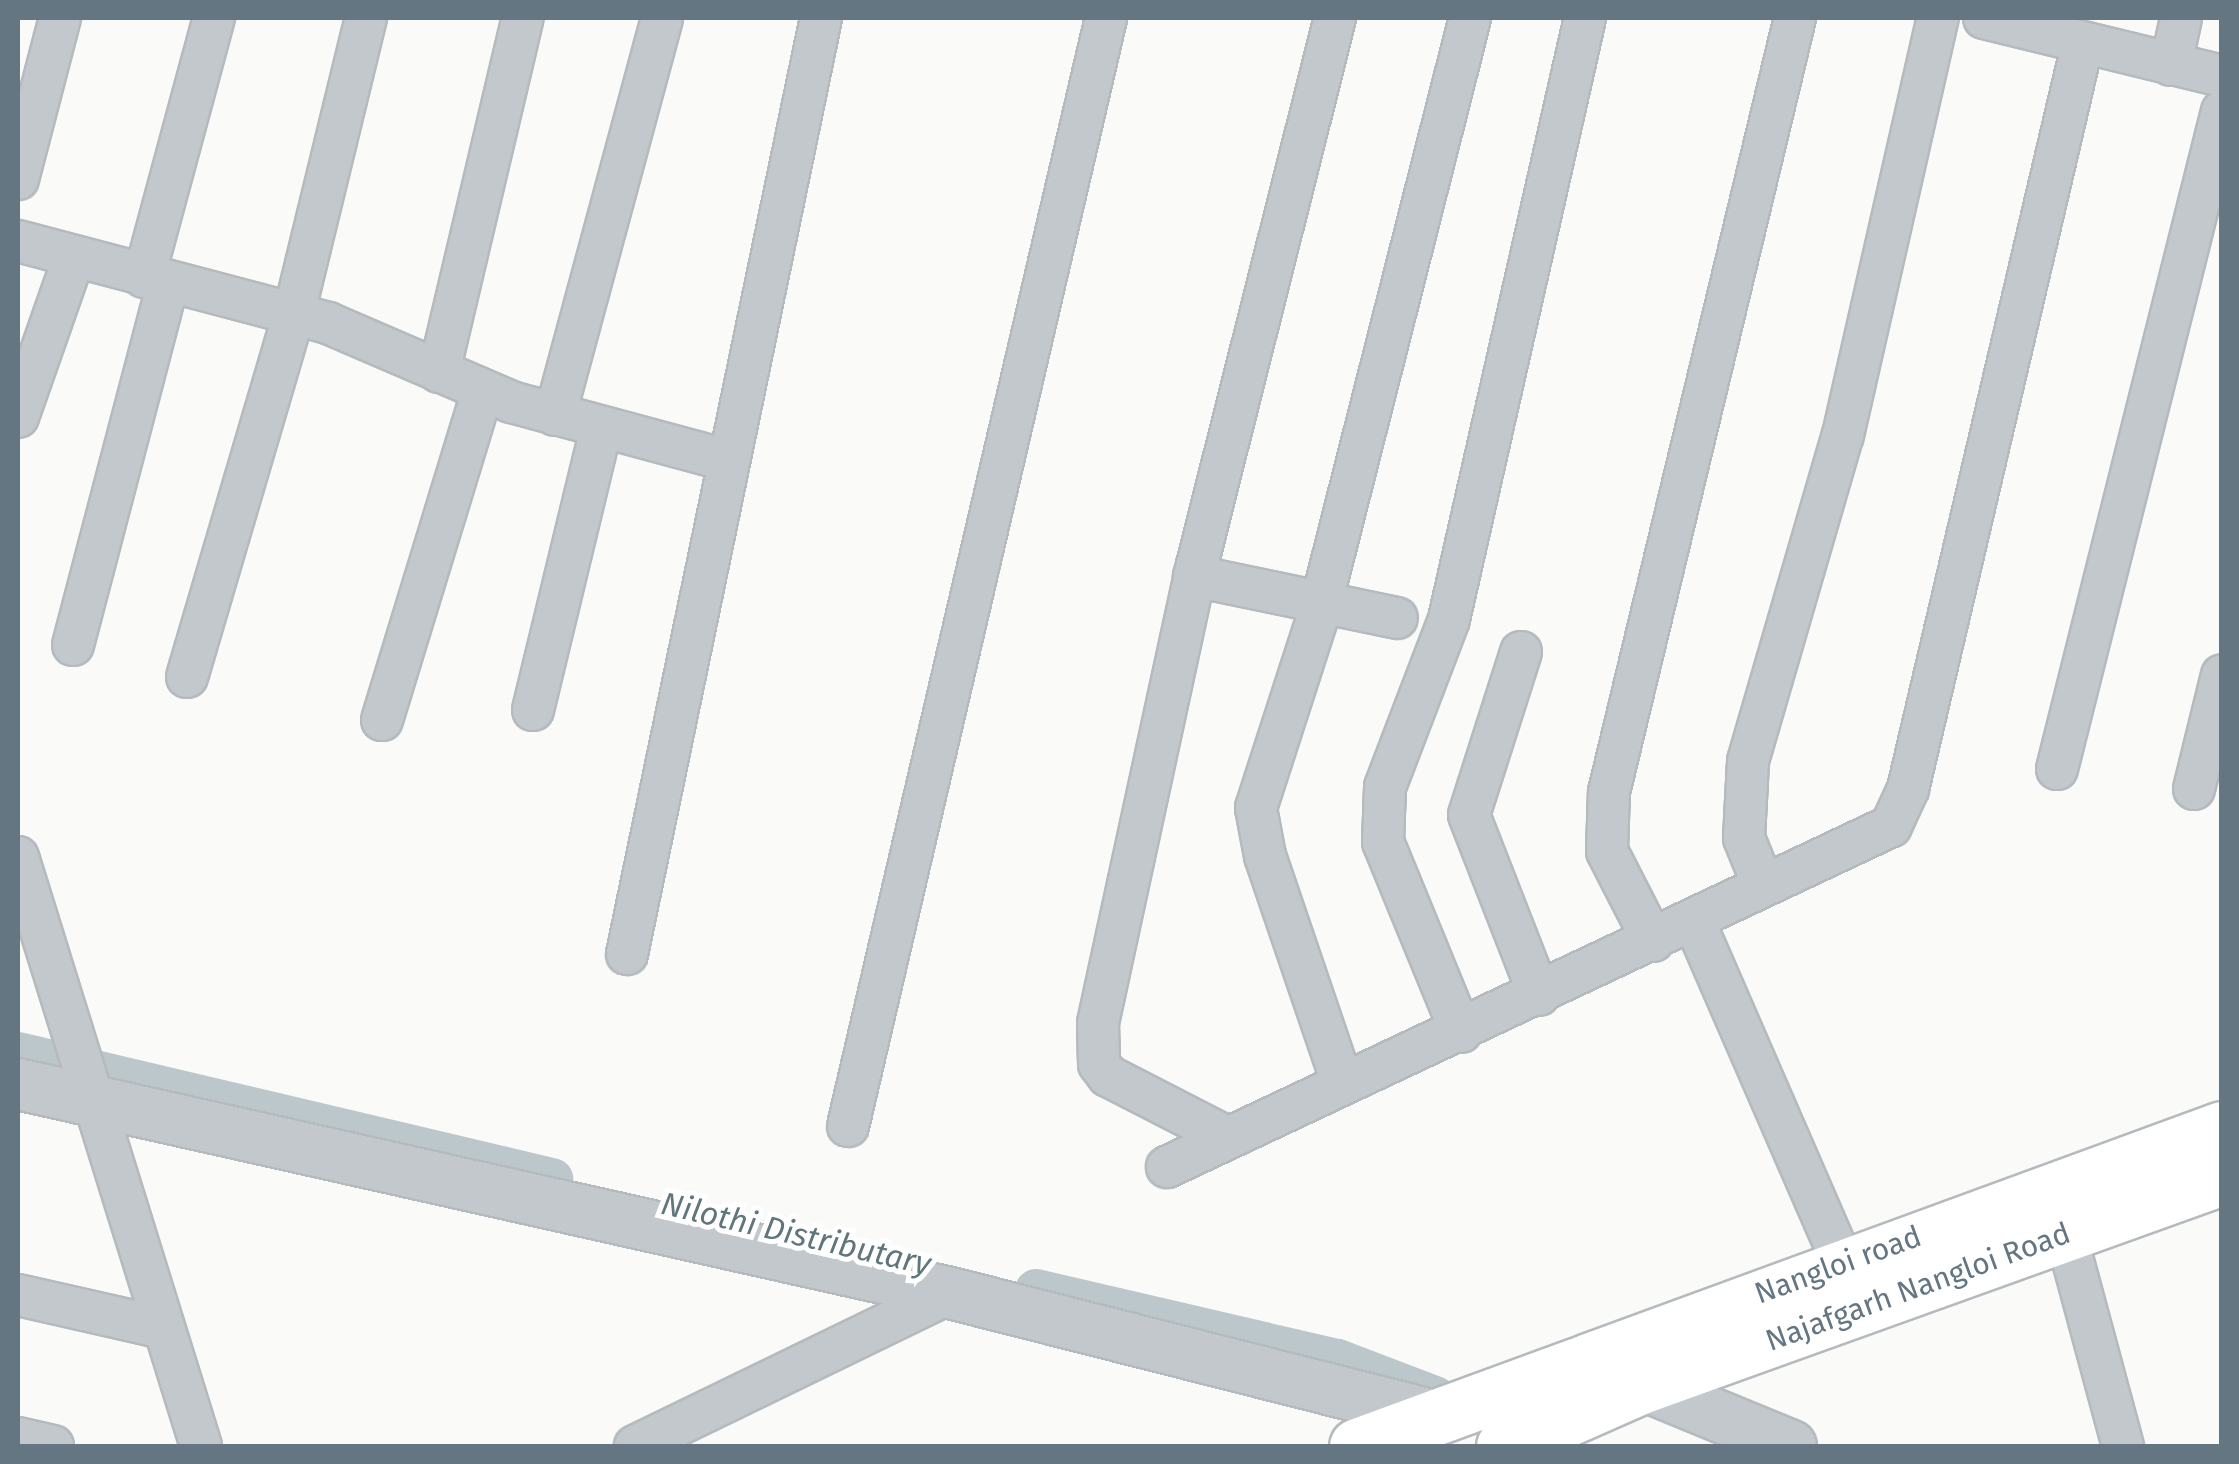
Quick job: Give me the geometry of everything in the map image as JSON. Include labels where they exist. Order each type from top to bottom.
[{"type":"main road","name":"Nangloi road","points":[[1511,1445],[1624,1379],[1842,1262],[2222,1128]]},
{"type":"main road","name":"Najafgarh Nangloi Road","points":[[1624,1379],[2066,1235],[2222,1177]]},
{"type":"main road","name":"Nangloi road","points":[[1450,1413],[1557,1374],[1624,1379]]},
{"type":"main road","points":[[1357,1446],[1450,1413]]},
{"type":"street","points":[[18,179],[60,18]]},
{"type":"street","points":[[73,645],[214,18]]},
{"type":"street","points":[[187,677],[294,314],[366,18]]},
{"type":"street","points":[[439,372],[523,18]]},
{"type":"street","points":[[555,415],[662,18]]},
{"type":"street","points":[[628,954],[726,460],[820,18]]},
{"type":"street","points":[[848,1126],[1106,18]]},
{"type":"street","points":[[1223,1135],[1124,1089],[1099,1064],[1096,1045],[1194,576],[1335,18]]},
{"type":"street","points":[[1342,1082],[1264,856],[1256,808],[1320,604],[1470,18]]},
{"type":"street","points":[[1461,1032],[1383,842],[1385,787],[1450,619],[1585,18]]},
{"type":"street","points":[[1653,941],[1607,852],[1608,802],[1795,18]]},
{"type":"street","points":[[1763,885],[1744,838],[1748,761],[1843,436],[1938,18]]},
{"type":"street","points":[[1984,18],[2024,23],[2083,42],[2222,76]]},
{"type":"street","points":[[2171,65],[2182,18]]},
{"type":"street","points":[[1166,1167],[1223,1135],[1461,1032],[1763,885],[1882,835],[1903,804],[2083,42]]},
{"type":"street","points":[[2057,770],[2222,112]]},
{"type":"street","points":[[18,241],[294,314],[482,392],[726,460]]},
{"type":"street","points":[[18,417],[74,256]]},
{"type":"street","points":[[382,720],[482,392]]},
{"type":"street","points":[[533,710],[601,428]]},
{"type":"street","points":[[1194,576],[1396,618]]},
{"type":"street","points":[[1521,652],[1469,815],[1539,995]]},
{"type":"street","points":[[2194,789],[2222,675]]},
{"type":"street","points":[[18,857],[88,1101],[201,1446]]},
{"type":"street","points":[[1694,921],[1842,1262]]},
{"type":"street","points":[[18,1084],[950,1293],[1450,1413],[1511,1445]]},
{"type":"street","points":[[2066,1235],[2123,1446]]},
{"type":"street","points":[[635,1446],[950,1293]]},
{"type":"street","points":[[18,1294],[159,1327]]},
{"type":"street","points":[[1624,1379],[1792,1446]]},
{"type":"street","points":[[18,1438],[54,1446]]},
{"type":"waterway","name":"Nilothi Distributary","points":[[18,1053],[552,1179]]},
{"type":"waterway","name":"Nilothi Distributary","points":[[1036,1290],[1338,1360],[1435,1397]]}]
